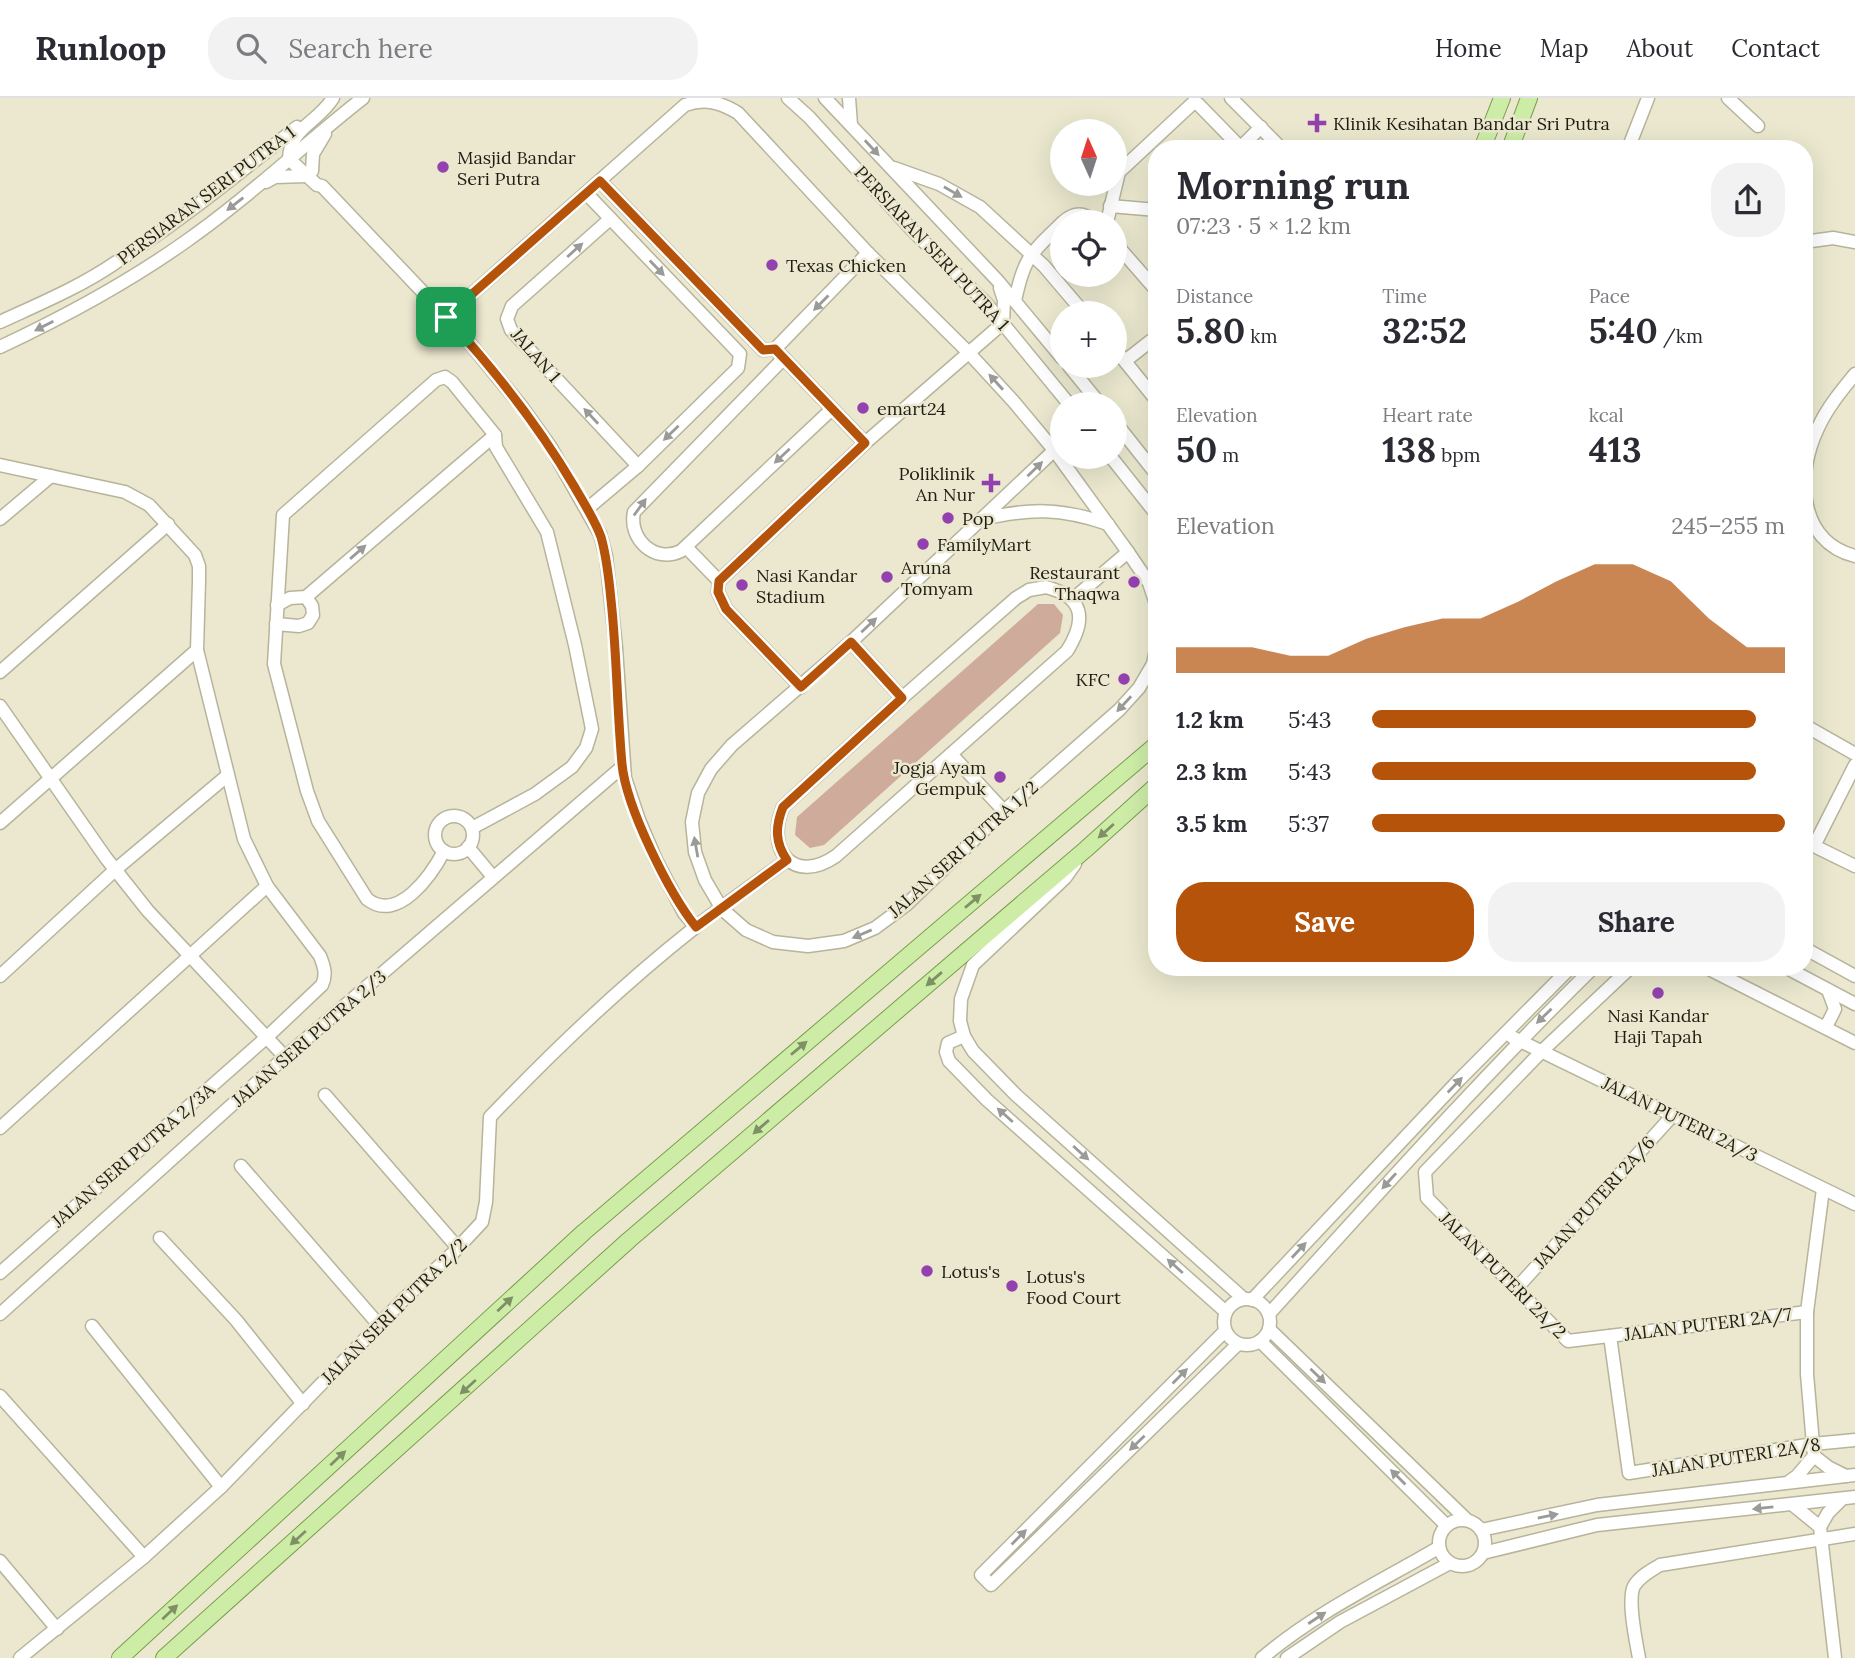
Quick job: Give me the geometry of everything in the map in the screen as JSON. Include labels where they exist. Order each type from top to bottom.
[{"type":"main road","points":[[1486,140],[1502,98]]},
{"type":"main road","points":[[1514,140],[1530,98]]},
{"type":"main road","points":[[120,1658],[584,1232],[1148,752]]},
{"type":"main road","points":[[164,1658],[629,1240],[1148,793]]},
{"type":"street","points":[[292,154],[296,134],[327,109],[333,98]]},
{"type":"street","name":"PERSIARAN SERI PUTRA 1","points":[[0,323],[113,265],[203,202],[333,98]]},
{"type":"street","name":"PERSIARAN SERI PUTRA 1","points":[[0,347],[77,309],[185,242],[363,98]]},
{"type":"street","name":"PERSIARAN SERI PUTRA 1","points":[[788,98],[809,117],[912,230],[986,303],[1059,392]]},
{"type":"street","points":[[849,98],[851,125]]},
{"type":"street","points":[[1231,98],[1273,140]]},
{"type":"street","points":[[1632,140],[1648,98]]},
{"type":"street","points":[[1728,98],[1758,126]]},
{"type":"street","points":[[809,117],[827,99]]},
{"type":"street","name":"PERSIARAN SERI PUTRA 1","points":[[827,99],[998,281],[1050,343]]},
{"type":"street","points":[[446,317],[685,105],[697,101],[712,101],[726,105],[738,113],[868,253],[1050,439]]},
{"type":"street","points":[[1152,140],[1193,103],[1198,104],[1232,140]]},
{"type":"street","points":[[309,174],[313,154],[333,122]]},
{"type":"street","points":[[1248,140],[1261,127]]},
{"type":"street","points":[[1109,210],[1119,172],[1148,143]]},
{"type":"street","points":[[292,154],[446,317],[522,407],[550,446],[587,509],[600,534],[606,556],[616,648],[622,767],[639,820],[656,860],[684,913],[696,927]]},
{"type":"street","points":[[203,202],[225,192],[272,157],[292,154]]},
{"type":"street","points":[[890,166],[939,184],[980,207],[1044,266],[1074,301]]},
{"type":"street","points":[[255,188],[275,177],[309,174]]},
{"type":"street","points":[[600,181],[763,350],[780,354],[865,443]]},
{"type":"street","points":[[586,193],[740,354],[738,368],[638,466],[587,509]]},
{"type":"street","points":[[1110,206],[1148,209]]},
{"type":"street","name":"JALAN 1","points":[[610,219],[512,306],[507,319],[510,330],[638,466]]},
{"type":"street","points":[[1015,301],[1020,276],[1030,254],[1050,235]]},
{"type":"street","points":[[1813,241],[1833,238],[1855,242]]},
{"type":"street","points":[[832,409],[686,547],[671,556],[660,556],[650,551],[634,532],[634,512],[780,354],[868,253]]},
{"type":"street","points":[[1127,257],[1148,281]]},
{"type":"street","points":[[801,687],[726,609],[718,592],[719,581],[865,443],[1003,323],[1004,300],[998,281]]},
{"type":"street","points":[[985,338],[990,319],[986,303]]},
{"type":"street","points":[[1127,359],[1148,343]]},
{"type":"street","points":[[1127,364],[1148,390]]},
{"type":"street","points":[[1813,441],[1837,396],[1855,374]]},
{"type":"street","points":[[444,850],[426,881],[396,904],[374,905],[367,899],[318,821],[307,791],[274,664],[283,515],[436,380],[445,377],[495,435],[496,447],[547,532],[575,645],[592,729],[586,748],[572,767],[535,794],[472,828]]},
{"type":"street","points":[[1079,378],[1090,392]]},
{"type":"street","points":[[277,606],[290,598],[306,597],[495,435]]},
{"type":"street","points":[[1127,438],[1148,464]]},
{"type":"street","points":[[722,909],[705,880],[695,852],[692,822],[698,793],[711,769],[732,745],[851,642],[1050,455]]},
{"type":"street","points":[[0,465],[125,492],[137,497],[149,505],[195,555],[199,566],[197,650],[244,839],[267,886],[0,1128]]},
{"type":"street","points":[[1072,469],[1148,582]]},
{"type":"street","points":[[1121,469],[1148,504]]},
{"type":"street","points":[[0,519],[51,476]]},
{"type":"street","points":[[982,519],[1015,512],[1046,510],[1079,514],[1108,524]]},
{"type":"street","points":[[1813,523],[1834,547],[1855,556]]},
{"type":"street","points":[[0,672],[168,524]]},
{"type":"street","points":[[686,547],[719,581]]},
{"type":"street","points":[[1073,599],[1128,552]]},
{"type":"street","points":[[1046,587],[1061,591],[1073,599],[1078,611],[1079,625],[1067,651],[836,856],[825,864],[811,867],[787,860],[777,841],[777,822],[783,807],[902,698],[1023,594],[1046,587]]},
{"type":"street","points":[[276,624],[299,626],[308,623],[313,615],[312,606],[306,597]]},
{"type":"street","points":[[851,642],[902,698]]},
{"type":"street","points":[[0,823],[197,650]]},
{"type":"street","name":"JALAN SERI PUTRA 1/2","points":[[722,909],[746,930],[773,942],[808,946],[844,942],[875,928],[905,905],[1004,811],[1119,710],[1139,688],[1148,673]]},
{"type":"street","points":[[0,706],[148,911],[285,1058]]},
{"type":"street","points":[[1813,730],[1855,754]]},
{"type":"street","points":[[951,754],[1004,811]]},
{"type":"street","points":[[1813,836],[1855,765]]},
{"type":"street","name":"JALAN SERI PUTRA 2/3","points":[[0,1314],[285,1058],[622,767]]},
{"type":"street","points":[[0,976],[116,870],[228,775]]},
{"type":"street","points":[[445,818],[463,818],[472,828],[473,838],[468,847],[454,853],[439,846],[436,828],[445,818]]},
{"type":"street","points":[[1813,845],[1855,866]]},
{"type":"street","points":[[468,847],[493,877]]},
{"type":"street","points":[[1086,849],[1065,878],[973,965],[961,999],[960,1021],[964,1036],[973,1051],[1016,1095],[1248,1300],[1265,1307],[1269,1314],[1269,1329],[1254,1345],[1238,1344],[1231,1340],[1225,1331],[1226,1312],[1237,1301],[1248,1300],[1562,976]]},
{"type":"street","name":"JALAN SERI PUTRA 2/2","points":[[20,1658],[144,1557],[221,1487],[482,1222],[485,1214],[489,1117],[533,1072],[656,960],[787,860]]},
{"type":"street","name":"JALAN SERI PUTRA 2/3A","points":[[0,1273],[268,1037],[321,985],[325,979],[325,971],[320,956],[267,886]]},
{"type":"street","points":[[1813,953],[1855,976]]},
{"type":"street","points":[[1269,1314],[1518,1040],[1585,976]]},
{"type":"street","name":"JALAN PUTERI 2A/2","points":[[1610,1336],[1568,1341],[1427,1198],[1425,1172],[1542,1051],[1622,976]]},
{"type":"street","points":[[1723,976],[1855,1042]]},
{"type":"street","points":[[1802,976],[1855,1007]]},
{"type":"street","points":[[1826,1027],[1835,1009],[1828,990]]},
{"type":"street","points":[[1835,1009],[1855,1007]]},
{"type":"street","name":"JALAN PUTERI 2A/3","points":[[1506,1033],[1855,1204]]},
{"type":"street","points":[[964,1036],[954,1038],[948,1043],[946,1052],[949,1061],[987,1100],[1226,1312]]},
{"type":"street","points":[[324,1095],[458,1248]]},
{"type":"street","name":"JALAN PUTERI 2A/6","points":[[1516,1289],[1672,1115]]},
{"type":"street","points":[[241,1166],[379,1325]]},
{"type":"street","points":[[1823,1189],[1807,1312],[1807,1374],[1814,1450],[1828,1467],[1851,1475]]},
{"type":"street","points":[[160,1238],[236,1320],[303,1404]]},
{"type":"street","name":"JALAN PUTERI 2A/7","points":[[1610,1336],[1807,1312]]},
{"type":"street","points":[[92,1326],[221,1487]]},
{"type":"street","points":[[1269,1329],[1467,1520],[1481,1530],[1485,1537],[1483,1553]]},
{"type":"street","points":[[1225,1331],[981,1575],[991,1585],[1238,1344]]},
{"type":"street","name":"JALAN PUTERI 2A/8","points":[[1610,1336],[1629,1473],[1814,1450],[1855,1440]]},
{"type":"street","points":[[1260,1341],[1446,1525]]},
{"type":"street","points":[[0,1396],[144,1557]]},
{"type":"street","points":[[1788,1482],[1797,1476],[1814,1450]]},
{"type":"street","points":[[1481,1530],[1597,1506],[1851,1475]]},
{"type":"street","points":[[1467,1520],[1453,1521],[1446,1525],[1439,1535],[1438,1548],[1444,1559],[1457,1566],[1472,1564],[1483,1553],[1597,1525],[1849,1498]]},
{"type":"street","points":[[1835,1658],[1821,1533],[1828,1513],[1849,1498]]},
{"type":"street","points":[[1793,1504],[1821,1533]]},
{"type":"street","points":[[1639,1658],[1631,1600],[1634,1586],[1660,1565],[1821,1533],[1855,1534]]},
{"type":"street","points":[[1262,1658],[1282,1640],[1324,1613],[1438,1548]]},
{"type":"street","points":[[0,1561],[57,1629]]},
{"type":"street","points":[[1287,1658],[1340,1622],[1450,1563]]},
{"type":"shaded area","points":[[1038,604],[1054,604],[1063,615],[1060,633],[824,845],[810,848],[795,835],[797,817]]},
{"type":"place","name":"Klinik Kesihatan Bandar Sri Putra","points":[[1317,123]]},
{"type":"place","name":"Masjid Bandar Seri Putra","points":[[443,167]]},
{"type":"place","name":"Texas Chicken","points":[[772,265]]},
{"type":"place","name":"emart24","points":[[863,408]]},
{"type":"place","name":"Poliklinik An Nur","points":[[991,483]]},
{"type":"place","name":"Pop","points":[[948,518]]},
{"type":"place","name":"FamilyMart","points":[[923,544]]},
{"type":"place","name":"Aruna Tomyam","points":[[887,577]]},
{"type":"place","name":"Restaurant Thaqwa","points":[[1134,582]]},
{"type":"place","name":"Nasi Kandar Stadium","points":[[742,585]]},
{"type":"place","name":"KFC","points":[[1124,679]]},
{"type":"place","name":"Jogja Ayam Gempuk","points":[[1000,777]]},
{"type":"place","name":"Nasi Kandar Haji Tapah","points":[[1658,993]]},
{"type":"place","name":"Lotus's","points":[[927,1271]]},
{"type":"place","name":"Lotus's Food Court","points":[[1012,1286]]},
{"type":"route","points":[[600,181],[763,350],[775,349],[865,443],[719,581],[718,592],[726,609],[801,687],[851,642],[902,698],[783,807],[777,822],[777,841],[787,860],[696,927],[684,913],[656,860],[625,778],[616,648],[606,556],[600,534],[550,446],[522,407],[446,317],[600,181]]}]
